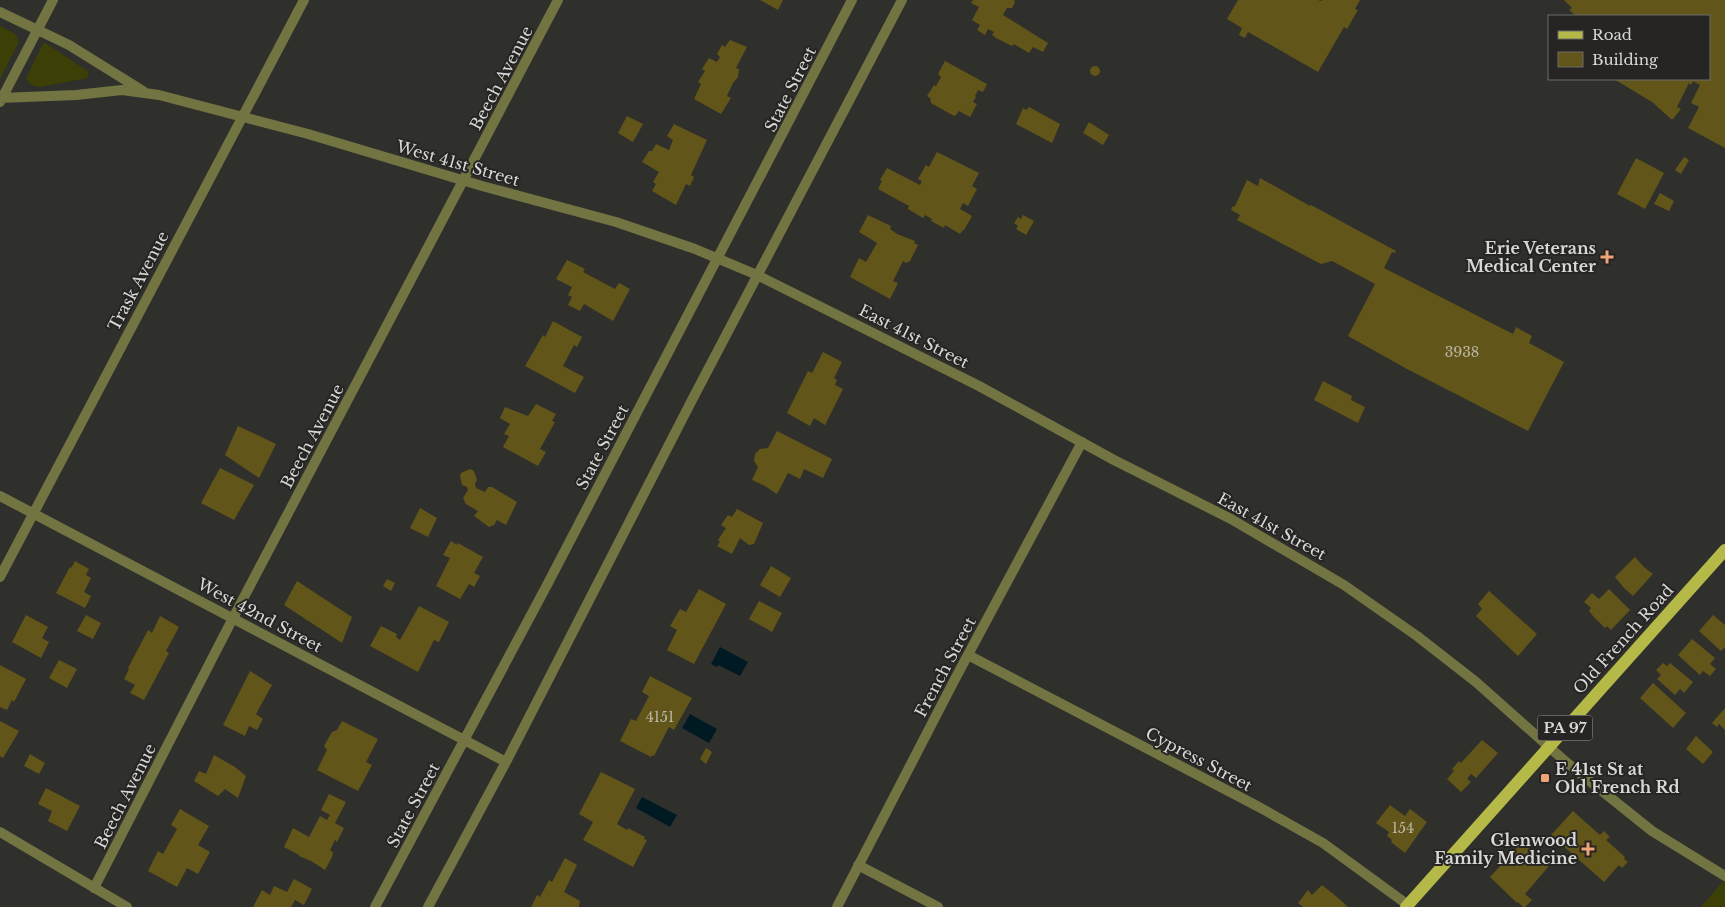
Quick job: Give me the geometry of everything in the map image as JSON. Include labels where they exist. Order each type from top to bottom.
[{"type":"main road","name":"Old French Road","points":[[1407,906],[1725,550]]},
{"type":"street","points":[[1,99],[53,0]]},
{"type":"street","name":"Trask Avenue","points":[[0,577],[304,0]]},
{"type":"street","name":"Beech Avenue","points":[[94,888],[233,618],[558,0]]},
{"type":"street","name":"State Street","points":[[375,907],[465,740],[852,0]]},
{"type":"street","points":[[428,907],[506,762],[757,275],[902,0]]},
{"type":"street","name":"West 41st Street","points":[[0,12],[38,29],[88,56],[146,93]]},
{"type":"street","name":"West 41st Street","points":[[1,99],[76,95],[122,90],[159,95],[308,134],[616,222],[695,249],[757,275]]},
{"type":"street","name":"East 41st Street","points":[[757,275],[979,386],[1231,519],[1344,585],[1468,676],[1548,748],[1652,831],[1725,876]]},
{"type":"street","name":"French Street","points":[[837,907],[968,655],[1082,442]]},
{"type":"street","name":"West 42nd Street","points":[[0,496],[506,762]]},
{"type":"street","name":"Cypress Street","points":[[968,655],[1307,834],[1338,853],[1407,906]]},
{"type":"street","points":[[0,832],[127,907]]},
{"type":"street","points":[[858,864],[938,907]]},
{"type":"shaded area","points":[[0,26],[15,34],[19,42],[0,79]]},
{"type":"shaded area","points":[[44,42],[89,72],[87,78],[40,87],[31,85],[26,78]]},
{"type":"shaded area","points":[[1725,879],[1725,907],[1701,907]]},
{"type":"water","points":[[720,647],[748,662],[740,676],[718,665],[717,667],[711,664]]},
{"type":"water","points":[[690,714],[717,729],[709,743],[682,728]]},
{"type":"water","points":[[642,797],[677,815],[670,827],[636,808]]},
{"type":"building","points":[[760,0],[783,0],[778,10]]},
{"type":"building","points":[[973,0],[1014,0],[1012,8],[1007,8],[1003,15],[1048,43],[1043,52],[1033,47],[1029,53],[1014,44],[1012,46],[996,38],[992,35],[994,32],[988,29],[985,35],[977,30],[980,25],[972,20],[979,7],[971,3]]},
{"type":"building","points":[[1238,0],[1360,0],[1355,9],[1358,10],[1347,29],[1344,27],[1318,72],[1248,32],[1245,38],[1239,35],[1242,28],[1227,19]]},
{"type":"building","points":[[1564,0],[1725,0],[1725,148],[1688,128],[1699,107],[1691,103],[1700,85],[1693,81],[1691,85],[1689,83],[1677,107],[1681,109],[1671,119],[1652,102],[1616,80],[1710,80],[1710,15],[1575,15],[1569,10],[1572,8]]},
{"type":"building","points":[[730,40],[747,47],[736,68],[739,69],[738,77],[727,96],[731,98],[721,114],[694,99],[701,84],[698,82],[705,71],[702,69],[709,58],[717,62],[720,57],[717,54],[722,45],[725,47]]},
{"type":"building","points":[[945,61],[987,84],[983,92],[978,90],[973,102],[977,104],[970,117],[959,111],[954,116],[931,103],[930,98],[927,96],[941,77],[938,74]]},
{"type":"building","points":[[1095,66],[1100,71],[1095,76],[1090,71]]},
{"type":"building","points":[[1029,107],[1060,124],[1052,143],[1016,124],[1023,108],[1026,110]]},
{"type":"building","points":[[627,116],[643,124],[633,142],[618,133]]},
{"type":"building","points":[[1089,122],[1109,135],[1103,145],[1083,133]]},
{"type":"building","points":[[674,124],[707,140],[691,175],[694,177],[690,186],[686,184],[676,205],[652,191],[656,184],[653,182],[659,172],[642,162],[656,144],[669,150],[673,140],[667,136]]},
{"type":"building","points":[[937,152],[979,173],[972,186],[977,189],[968,206],[963,203],[960,209],[972,216],[960,234],[945,225],[944,228],[931,221],[932,219],[925,215],[923,218],[908,209],[909,206],[878,189],[882,181],[880,180],[887,168],[920,185],[922,181],[918,179],[926,165],[929,167]]},
{"type":"building","points":[[1684,157],[1689,160],[1681,174],[1675,170]]},
{"type":"building","points":[[1636,158],[1664,173],[1645,209],[1617,194]]},
{"type":"building","points":[[1260,178],[1396,251],[1395,253],[1392,252],[1384,268],[1513,334],[1516,327],[1532,336],[1529,343],[1564,362],[1528,431],[1407,369],[1348,336],[1375,284],[1332,261],[1321,264],[1237,220],[1240,215],[1231,210],[1232,207],[1235,206],[1247,180],[1258,186]]},
{"type":"building","points":[[1660,193],[1674,201],[1669,211],[1654,204]]},
{"type":"building","points":[[868,215],[891,226],[890,229],[897,234],[915,241],[914,243],[918,245],[910,261],[906,263],[903,261],[893,281],[898,283],[890,299],[850,277],[859,258],[866,262],[877,243],[859,232]]},
{"type":"building","points":[[1023,215],[1034,221],[1026,235],[1016,229],[1018,226],[1014,223],[1018,217],[1021,219]]},
{"type":"building","points":[[567,260],[585,269],[583,272],[615,289],[619,283],[630,289],[613,321],[584,304],[580,311],[568,305],[572,297],[568,295],[572,287],[556,279]]},
{"type":"building","points":[[553,321],[582,337],[577,347],[574,345],[563,366],[584,377],[575,393],[525,366],[543,335],[545,337]]},
{"type":"building","points":[[823,352],[842,362],[834,378],[837,380],[835,385],[843,389],[825,425],[814,418],[810,426],[787,413],[808,371],[812,373]]},
{"type":"building","points":[[1323,381],[1352,396],[1351,400],[1365,407],[1358,423],[1314,400]]},
{"type":"building","points":[[536,404],[556,414],[552,421],[555,422],[540,449],[546,452],[538,466],[503,447],[509,436],[504,434],[510,424],[500,418],[505,407],[528,416]]},
{"type":"building","points":[[238,426],[276,444],[259,478],[225,455]]},
{"type":"building","points":[[777,431],[832,459],[823,478],[804,469],[800,479],[788,473],[777,494],[752,480],[758,467],[754,461],[755,454],[760,449],[768,448]]},
{"type":"building","points":[[220,468],[254,485],[234,520],[201,503]]},
{"type":"building","points":[[470,469],[474,471],[477,480],[476,488],[485,492],[488,487],[492,487],[517,502],[506,525],[497,520],[494,525],[489,527],[474,516],[478,511],[466,504],[463,498],[468,490],[467,487],[462,485],[460,476],[461,473]]},
{"type":"building","points":[[420,508],[437,518],[428,537],[410,528]]},
{"type":"building","points":[[737,509],[763,523],[754,544],[749,545],[740,538],[732,554],[717,546],[720,542],[718,540],[726,528],[721,525],[728,515],[732,517]]},
{"type":"building","points":[[451,541],[483,557],[474,573],[480,576],[474,587],[469,584],[460,599],[436,586],[450,558],[443,555]]},
{"type":"building","points":[[1635,557],[1653,574],[1633,596],[1615,577]]},
{"type":"building","points":[[75,561],[89,569],[86,575],[91,578],[84,592],[91,596],[85,608],[56,593]]},
{"type":"building","points":[[771,566],[791,578],[780,597],[760,585]]},
{"type":"building","points":[[387,579],[395,583],[391,591],[383,586]]},
{"type":"building","points":[[297,581],[352,617],[342,643],[284,605]]},
{"type":"building","points":[[699,589],[726,604],[694,664],[667,650],[677,630],[670,626],[680,609],[686,612]]},
{"type":"building","points":[[1609,589],[1630,610],[1611,630],[1607,626],[1605,628],[1593,616],[1589,611],[1591,608],[1584,602],[1592,593],[1599,599]]},
{"type":"building","points":[[1489,591],[1537,634],[1518,656],[1476,616],[1482,609],[1478,604]]},
{"type":"building","points":[[759,601],[782,613],[772,632],[749,619]]},
{"type":"building","points":[[419,606],[449,622],[439,642],[434,640],[418,672],[370,646],[381,626],[397,634],[396,637],[400,640]]},
{"type":"building","points":[[26,615],[48,627],[42,638],[49,642],[41,658],[12,642]]},
{"type":"building","points":[[86,615],[101,623],[93,639],[77,631]]},
{"type":"building","points":[[1713,615],[1725,625],[1725,647],[1721,651],[1699,631]]},
{"type":"building","points":[[160,616],[179,627],[166,651],[169,653],[144,700],[130,693],[135,685],[124,679],[148,630],[152,633]]},
{"type":"building","points":[[1692,639],[1715,658],[1710,664],[1716,669],[1710,676],[1703,671],[1700,675],[1678,655]]},
{"type":"building","points":[[59,660],[77,669],[67,688],[49,678]]},
{"type":"building","points":[[1663,663],[1667,666],[1670,663],[1693,682],[1684,693],[1680,689],[1675,695],[1657,679],[1661,675],[1656,670]]},
{"type":"building","points":[[0,665],[26,679],[14,702],[12,700],[7,710],[0,707]]},
{"type":"building","points":[[250,671],[272,685],[256,714],[263,719],[257,730],[249,726],[245,736],[223,725]]},
{"type":"building","points":[[650,676],[692,698],[674,730],[669,727],[654,756],[652,755],[651,757],[620,741],[631,719],[636,721],[649,696],[642,692]]},
{"type":"building","points":[[1653,683],[1686,713],[1673,728],[1640,698]]},
{"type":"building","points":[[1725,708],[1725,730],[1719,724],[1717,727],[1712,723]]},
{"type":"building","points":[[0,721],[19,731],[3,758],[0,756]]},
{"type":"building","points":[[342,721],[378,739],[366,762],[372,765],[358,791],[317,770],[327,750],[324,746],[332,732],[337,730]]},
{"type":"building","points":[[1696,736],[1713,752],[1703,764],[1686,749]]},
{"type":"building","points":[[1482,740],[1498,753],[1476,778],[1471,774],[1467,779],[1471,782],[1461,792],[1447,779],[1459,761],[1461,763]]},
{"type":"building","points":[[706,748],[712,752],[706,764],[700,759]]},
{"type":"building","points":[[30,754],[45,763],[39,774],[24,766]]},
{"type":"building","points":[[214,755],[246,776],[238,798],[225,789],[218,796],[194,781],[199,771],[206,774]]},
{"type":"building","points":[[601,772],[635,789],[617,824],[645,837],[644,839],[647,840],[633,867],[583,840],[593,822],[579,814]]},
{"type":"building","points":[[46,788],[80,806],[67,831],[48,821],[52,811],[38,804]]},
{"type":"building","points":[[329,794],[346,802],[335,823],[344,828],[337,842],[335,840],[330,850],[333,852],[332,857],[325,870],[284,847],[293,828],[309,837],[320,816],[327,820],[330,815],[321,810]]},
{"type":"building","points":[[1390,805],[1405,816],[1410,809],[1427,822],[1405,853],[1391,842],[1392,840],[1387,836],[1389,832],[1376,823]]},
{"type":"building","points":[[180,809],[209,826],[198,845],[210,852],[198,874],[187,868],[177,887],[148,871],[158,851],[163,854],[177,829],[171,825]]},
{"type":"building","points":[[1573,811],[1600,835],[1604,831],[1610,837],[1606,840],[1628,862],[1622,868],[1619,865],[1604,882],[1551,835]]},
{"type":"building","points":[[1522,842],[1549,866],[1525,894],[1532,900],[1525,907],[1517,903],[1490,877]]},
{"type":"building","points":[[565,858],[577,865],[564,892],[580,901],[579,907],[531,907],[537,895],[540,897],[549,880],[552,882]]},
{"type":"building","points":[[294,879],[312,889],[304,905],[295,900],[291,907],[253,907],[262,890],[270,895],[274,886],[287,892]]},
{"type":"building","points":[[1322,885],[1348,907],[1303,907],[1298,903],[1308,890],[1312,895]]},
{"type":"place","name":"Erie Veterans Medical Center","points":[[1607,257]]},
{"type":"place","name":"E 41st St at Old French Rd","points":[[1545,778]]},
{"type":"place","name":"Glenwood Family Medicine","points":[[1588,849]]}]
